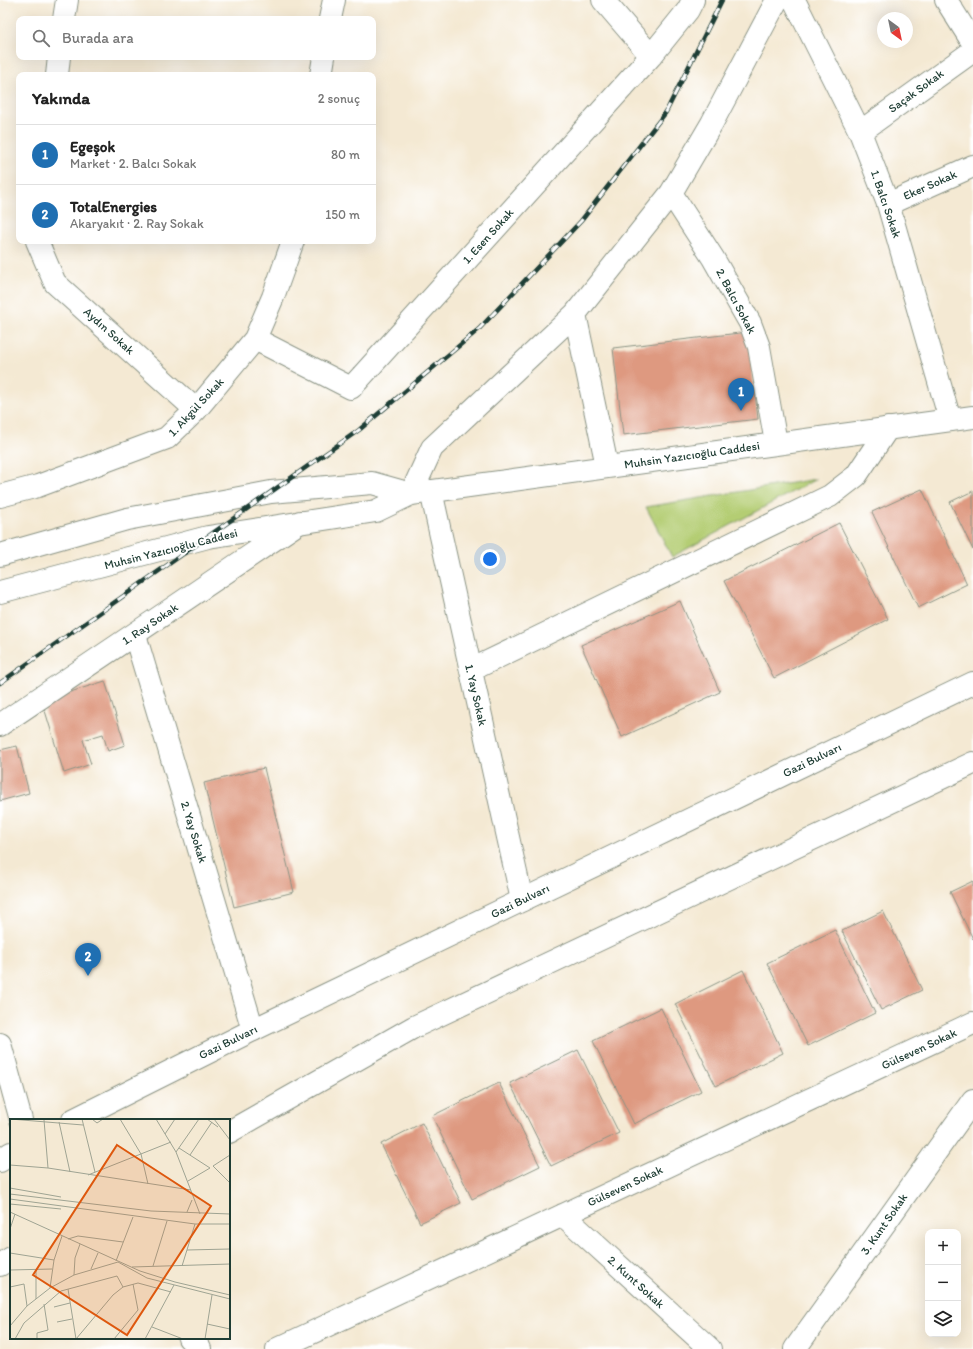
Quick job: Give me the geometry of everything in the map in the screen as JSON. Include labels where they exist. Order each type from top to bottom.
[{"type":"main road","points":[[64,16],[67,0]]},
{"type":"main road","points":[[331,16],[334,0]]},
{"type":"main road","points":[[603,0],[651,56]]},
{"type":"main road","name":"1. Esen Sokak","points":[[255,339],[351,388],[651,56],[688,10],[693,0]]},
{"type":"main road","points":[[421,492],[432,448],[575,314],[671,193],[712,123],[777,0]]},
{"type":"main road","name":"1. Balcı Sokak","points":[[794,0],[860,132],[888,204],[950,420]]},
{"type":"main road","points":[[946,0],[973,43]]},
{"type":"main road","name":"Saçak Sokak","points":[[860,132],[973,51]]},
{"type":"main road","points":[[57,72],[59,60]]},
{"type":"main road","points":[[322,72],[324,60]]},
{"type":"main road","name":"Eker Sokak","points":[[888,204],[973,166]]},
{"type":"main road","name":"2. Balcı Sokak","points":[[671,193],[713,258],[750,323],[759,347],[776,443]]},
{"type":"main road","name":"Aydın Sokak","points":[[38,244],[55,283],[196,410]]},
{"type":"main road","name":"1. Akgül Sokak","points":[[0,496],[38,486],[167,438],[196,410],[255,339],[273,297],[291,244]]},
{"type":"main road","points":[[575,314],[607,466]]},
{"type":"main road","name":"Muhsin Yazıcıoğlu Caddesi","points":[[0,592],[208,537],[376,511],[421,492],[973,416]]},
{"type":"main road","points":[[471,670],[830,496],[856,476],[888,428]]},
{"type":"main road","name":"Muhsin Yazıcıoğlu Caddesi","points":[[0,555],[127,519],[271,492],[372,483],[421,492]]},
{"type":"main road","name":"1. Yay Sokak","points":[[421,492],[471,670],[522,900]]},
{"type":"main road","name":"1. Ray Sokak","points":[[0,725],[300,522]]},
{"type":"main road","name":"2. Yay Sokak","points":[[135,635],[253,1030]]},
{"type":"main road","name":"Gazi Bulvarı","points":[[75,1119],[253,1030],[972,683]]},
{"type":"main road","points":[[230,1131],[414,1028],[973,763]]},
{"type":"main road","name":"Gülseven Sokak","points":[[277,1349],[973,1023]]},
{"type":"main road","points":[[0,1044],[21,1119]]},
{"type":"main road","name":"3. Kunt Sokak","points":[[795,1349],[973,1100]]},
{"type":"main road","points":[[0,1161],[10,1155]]},
{"type":"main road","name":"2. Kunt Sokak","points":[[563,1215],[710,1349]]},
{"type":"main road","points":[[0,1265],[10,1259]]},
{"type":"main road","points":[[190,1339],[200,1349]]},
{"type":"green space","points":[[816,479],[672,557],[646,507]]},
{"type":"building","points":[[748,332],[758,419],[623,435],[613,348]]},
{"type":"building","points":[[922,489],[967,584],[918,608],[872,512]]},
{"type":"building","points":[[973,491],[973,550],[950,502]]},
{"type":"building","points":[[839,523],[888,619],[774,678],[724,581]]},
{"type":"building","points":[[680,601],[720,692],[622,737],[581,645]]},
{"type":"building","points":[[105,681],[125,745],[108,751],[103,734],[83,740],[91,764],[64,773],[42,701]]},
{"type":"building","points":[[17,746],[29,793],[0,801],[0,750]]},
{"type":"building","points":[[264,768],[294,892],[234,907],[204,783]]},
{"type":"building","points":[[973,881],[973,939],[950,892]]},
{"type":"building","points":[[883,911],[922,990],[881,1010],[842,931]]},
{"type":"building","points":[[835,930],[875,1013],[808,1046],[767,963]]},
{"type":"building","points":[[743,970],[783,1053],[716,1086],[675,1004]]},
{"type":"building","points":[[661,1008],[701,1091],[634,1124],[593,1041]]},
{"type":"building","points":[[578,1050],[619,1133],[551,1166],[510,1083]]},
{"type":"building","points":[[499,1083],[540,1166],[472,1199],[432,1116]]},
{"type":"building","points":[[422,1123],[461,1203],[420,1223],[381,1144]]},
{"type":"railway","points":[[0,683],[359,430],[479,329],[581,221],[666,112],[722,0]]},
{"type":"place","name":"Egeşok","points":[[741,411]]},
{"type":"place","name":"TotalEnergies","points":[[88,976]]}]
